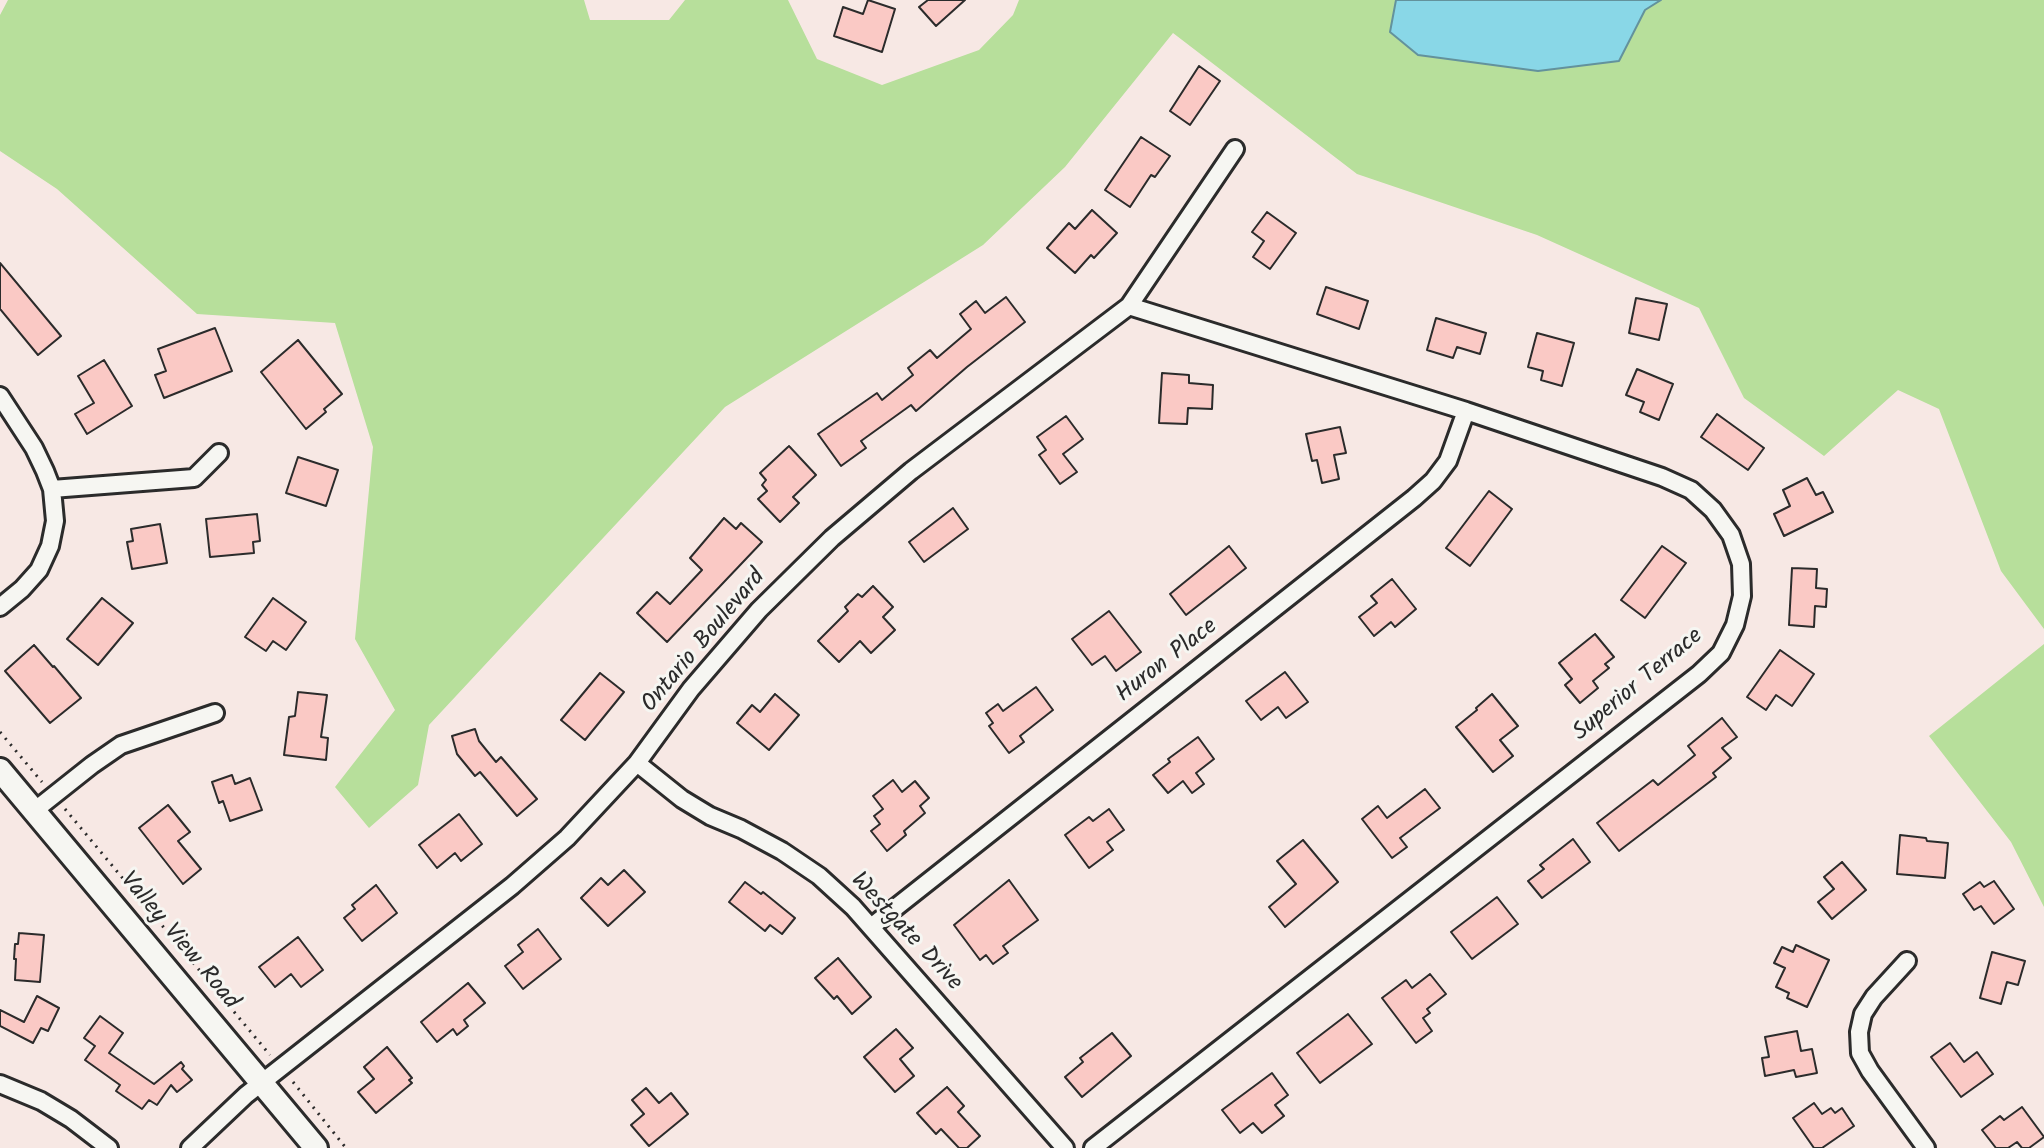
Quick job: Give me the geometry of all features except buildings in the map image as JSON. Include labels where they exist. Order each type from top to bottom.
[{"type":"main road","name":"Valley View Road","points":[[0,770],[316,1148]]},
{"type":"street","name":"Ontario Boulevard","points":[[190,1148],[246,1095],[512,886],[567,838],[637,763],[691,689],[759,610],[832,538],[911,471],[1129,306],[1235,149]]},
{"type":"street","name":"Superior Terrace","points":[[1093,1148],[1699,674],[1721,653],[1735,625],[1742,596],[1741,564],[1731,535],[1713,510],[1691,490],[1662,477],[1466,411],[1129,306]]},
{"type":"street","points":[[0,396],[34,448],[52,489],[55,521],[50,546],[39,570],[0,607]]},
{"type":"street","name":"Huron Place","points":[[871,927],[1423,490],[1448,461],[1466,411]]},
{"type":"street","points":[[52,489],[194,478],[219,453]]},
{"type":"street","points":[[34,811],[121,745],[215,713]]},
{"type":"street","name":"Westgate Drive","points":[[637,763],[682,799],[782,851],[819,876],[853,907],[1065,1148]]},
{"type":"street","points":[[1907,961],[1863,1014],[1859,1032],[1860,1053],[1926,1148]]},
{"type":"street","points":[[0,1084],[51,1107],[109,1148]]},
{"type":"path","points":[[0,732],[346,1148]]},
{"type":"green space","points":[[8,0],[584,0],[590,20],[669,20],[685,0],[788,0],[817,59],[882,85],[979,50],[1013,15],[1019,0],[1396,0],[1390,32],[1619,61],[1645,10],[1661,0],[2044,0],[2044,629],[2001,571],[1939,409],[1898,390],[1824,456],[1744,398],[1699,308],[1537,235],[1357,174],[1173,33],[1065,167],[983,245],[725,407],[429,725],[418,785],[369,828],[335,787],[395,710],[355,639],[373,447],[335,323],[197,314],[57,189],[0,151],[0,15]]},
{"type":"green space","points":[[2044,644],[2044,907],[2011,842],[1929,736]]},
{"type":"water","points":[[1396,0],[1661,0],[1645,10],[1619,61],[1538,71],[1418,55],[1390,32]]}]
